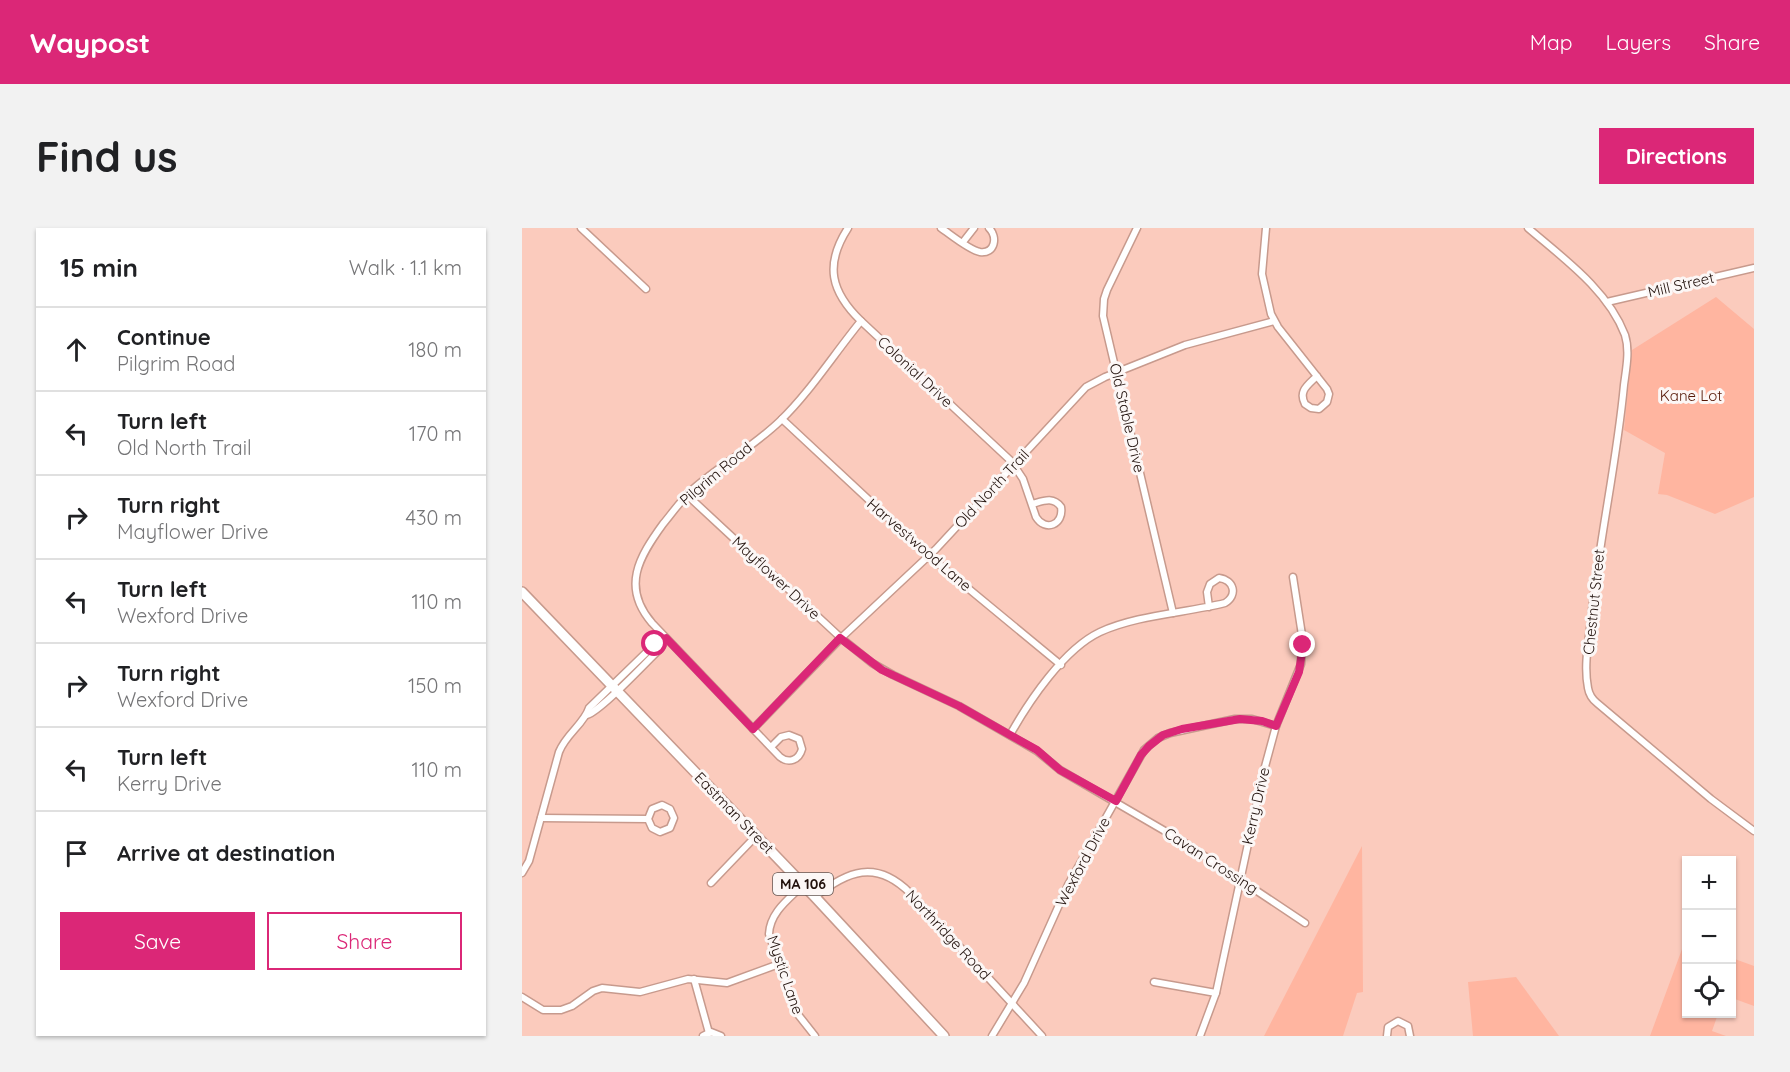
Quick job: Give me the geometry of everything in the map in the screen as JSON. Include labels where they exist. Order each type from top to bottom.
[{"type":"main road","name":"Eastman Street","points":[[522,592],[815,897],[944,1036]]},
{"type":"street","points":[[581,228],[646,289]]},
{"type":"street","name":"Colonial Drive","points":[[848,228],[837,249],[833,273],[842,300],[861,321],[1014,464],[1023,479],[1037,519],[1043,525],[1053,525],[1061,518],[1061,507],[1054,500],[1032,504]]},
{"type":"street","points":[[941,228],[976,251],[992,247],[995,240],[989,228]]},
{"type":"street","points":[[963,242],[974,228]]},
{"type":"street","name":"Old Stable Drive","points":[[1137,228],[1104,298],[1103,316],[1173,613]]},
{"type":"street","points":[[1266,228],[1262,274],[1274,321],[1317,376],[1327,389],[1329,397],[1324,406],[1314,409],[1305,404],[1302,396],[1305,388],[1317,376]]},
{"type":"street","name":"Chestnut Street","points":[[1528,228],[1566,261],[1607,302],[1627,342],[1622,414],[1588,640],[1589,693],[1601,707],[1682,775],[1754,831]]},
{"type":"street","name":"Mill Street","points":[[1607,302],[1754,268]]},
{"type":"street","name":"Pilgrim Road","points":[[771,747],[781,738],[789,735],[799,739],[802,749],[799,756],[790,761],[782,759],[666,638],[642,610],[636,590],[636,574],[645,550],[687,495],[782,419],[861,321]]},
{"type":"street","name":"Old North Trail","points":[[753,729],[840,638],[929,556],[1086,387],[1116,372],[1194,342],[1274,321]]},
{"type":"street","name":"Harvestwood Lane","points":[[782,419],[929,556],[1061,664]]},
{"type":"street","name":"Mayflower Drive","points":[[687,495],[840,638],[882,670],[959,706],[1037,750],[1060,770],[1116,801]]},
{"type":"street","name":"Kerry Drive","points":[[1200,1036],[1216,993],[1239,879],[1276,726],[1299,672],[1302,655],[1301,622],[1293,577]]},
{"type":"street","points":[[1010,735],[1028,704],[1061,664],[1078,647],[1099,633],[1113,627],[1225,603],[1231,598],[1233,591],[1229,581],[1219,578],[1210,584],[1207,592],[1209,606]]},
{"type":"street","points":[[522,873],[529,861],[562,746],[587,715],[589,708],[614,688],[655,644],[666,638]]},
{"type":"street","name":"Wexford Drive","points":[[992,1036],[1038,955],[1068,885],[1141,755],[1149,746],[1163,735],[1182,729],[1240,719],[1262,721],[1276,726]]},
{"type":"street","name":"Cavan Crossing","points":[[1116,801],[1182,841],[1305,923]]},
{"type":"street","points":[[660,805],[670,808],[674,818],[670,828],[660,832],[651,826],[648,819],[652,809],[660,805]]},
{"type":"street","points":[[541,818],[648,819]]},
{"type":"street","points":[[711,883],[756,836]]},
{"type":"street","name":"Northridge Road","points":[[815,897],[835,881],[855,873],[874,873],[894,879],[910,893],[1042,1036]]},
{"type":"street","name":"Mystic Lane","points":[[803,885],[780,908],[771,921],[769,934],[796,1012],[815,1036]]},
{"type":"street","points":[[522,998],[543,1010],[561,1010],[602,988],[640,992],[683,980],[727,983],[779,964]]},
{"type":"street","points":[[694,979],[706,1034],[714,1033],[721,1036]]},
{"type":"street","points":[[1154,982],[1216,993]]},
{"type":"street","points":[[1387,1036],[1388,1027],[1398,1021],[1408,1026],[1410,1036]]},
{"type":"green space","name":"Kane Lot","points":[[1716,297],[1754,329],[1754,497],[1715,514],[1667,495],[1658,494],[1665,453],[1624,430],[1632,350]]},
{"type":"green space","points":[[1362,846],[1363,992],[1357,993],[1343,1036],[1264,1036]]},
{"type":"green space","points":[[1682,949],[1682,1018],[1717,1018],[1712,1031],[1726,1036],[1650,1036]]},
{"type":"green space","points":[[1736,959],[1754,966],[1754,1006],[1736,999]]},
{"type":"green space","points":[[1516,977],[1559,1036],[1473,1036],[1468,982]]},
{"type":"route","points":[[655,644],[666,638],[753,729],[840,638],[882,670],[959,706],[1037,750],[1060,770],[1116,801],[1141,755],[1163,735],[1182,729],[1252,718],[1276,726],[1299,672],[1303,645]]}]
